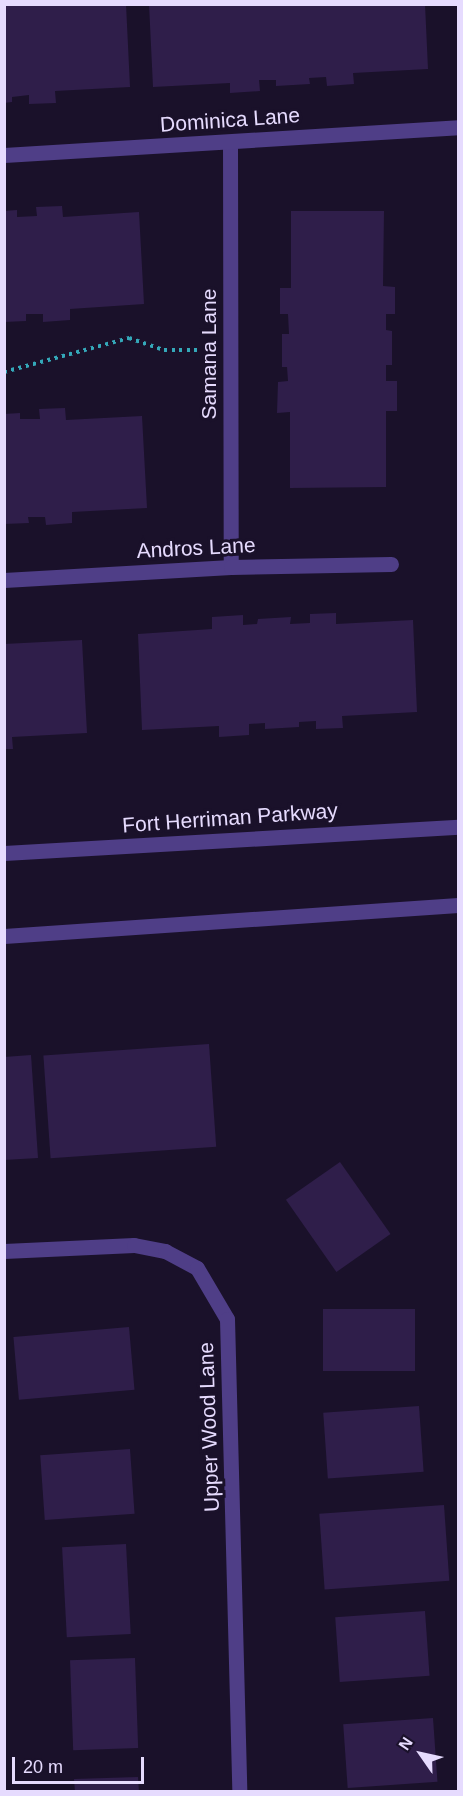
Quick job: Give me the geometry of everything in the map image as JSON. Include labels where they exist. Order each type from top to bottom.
[{"type":"street","name":"Dominica Lane","points":[[4,155],[459,127]]},
{"type":"street","name":"Samana Lane","points":[[230,142],[231,567]]},
{"type":"street","name":"Andros Lane","points":[[4,580],[231,567],[391,564]]},
{"type":"street","name":"Fort Herriman Parkway","points":[[4,853],[459,827]]},
{"type":"street","points":[[4,936],[459,905]]},
{"type":"street","name":"Upper Wood Lane","points":[[4,1251],[134,1245],[165,1251],[197,1268],[227,1319],[239,1791]]},
{"type":"path","points":[[4,372],[129,338],[164,350]]},
{"type":"building","points":[[4,4],[126,4],[130,87],[55,91],[56,103],[29,104],[29,95],[12,97],[12,102],[4,103]]},
{"type":"building","points":[[149,4],[425,4],[428,69],[353,73],[354,84],[327,86],[326,77],[309,78],[310,84],[276,86],[276,80],[259,80],[260,91],[230,93],[230,83],[153,87]]},
{"type":"building","points":[[62,206],[63,217],[139,212],[144,304],[70,309],[70,320],[43,322],[43,314],[26,314],[26,321],[4,322],[4,211],[17,210],[17,217],[37,216],[36,207]]},
{"type":"building","points":[[291,211],[384,211],[383,286],[395,287],[395,314],[386,314],[386,330],[392,331],[392,365],[386,365],[386,381],[397,381],[397,411],[386,411],[386,487],[290,488],[290,412],[277,413],[278,382],[288,381],[287,367],[282,367],[282,334],[289,334],[288,314],[280,314],[280,288],[291,288]]},
{"type":"building","points":[[65,408],[66,420],[142,416],[147,508],[72,512],[72,523],[46,525],[45,517],[28,517],[29,523],[4,524],[4,414],[20,413],[20,419],[40,419],[39,409]]},
{"type":"building","points":[[336,613],[336,624],[413,620],[417,712],[342,716],[343,728],[316,729],[316,721],[299,722],[299,727],[265,729],[265,723],[249,724],[249,735],[219,737],[219,726],[142,730],[138,634],[212,629],[212,617],[243,615],[243,625],[257,624],[258,619],[291,617],[290,624],[310,623],[310,614]]},
{"type":"building","points":[[82,640],[87,733],[12,737],[13,749],[4,749],[4,644]]},
{"type":"building","points":[[209,1044],[216,1147],[51,1158],[43,1056]]},
{"type":"building","points":[[31,1055],[38,1158],[4,1160],[4,1057]]},
{"type":"building","points":[[340,1162],[390,1234],[336,1272],[286,1200]]},
{"type":"building","points":[[323,1309],[415,1309],[415,1371],[323,1371]]},
{"type":"building","points":[[129,1327],[134,1390],[19,1400],[13,1337]]},
{"type":"building","points":[[419,1406],[424,1472],[328,1479],[323,1413]]},
{"type":"building","points":[[130,1449],[135,1514],[45,1520],[40,1455]]},
{"type":"building","points":[[444,1505],[449,1581],[325,1590],[319,1514]]},
{"type":"building","points":[[126,1544],[131,1634],[67,1637],[62,1547]]},
{"type":"building","points":[[425,1611],[430,1676],[340,1682],[335,1617]]},
{"type":"building","points":[[135,1658],[138,1748],[73,1750],[70,1660]]},
{"type":"building","points":[[433,1718],[437,1782],[348,1788],[343,1724]]},
{"type":"building","points":[[138,1777],[139,1792],[75,1792],[74,1779]]}]
